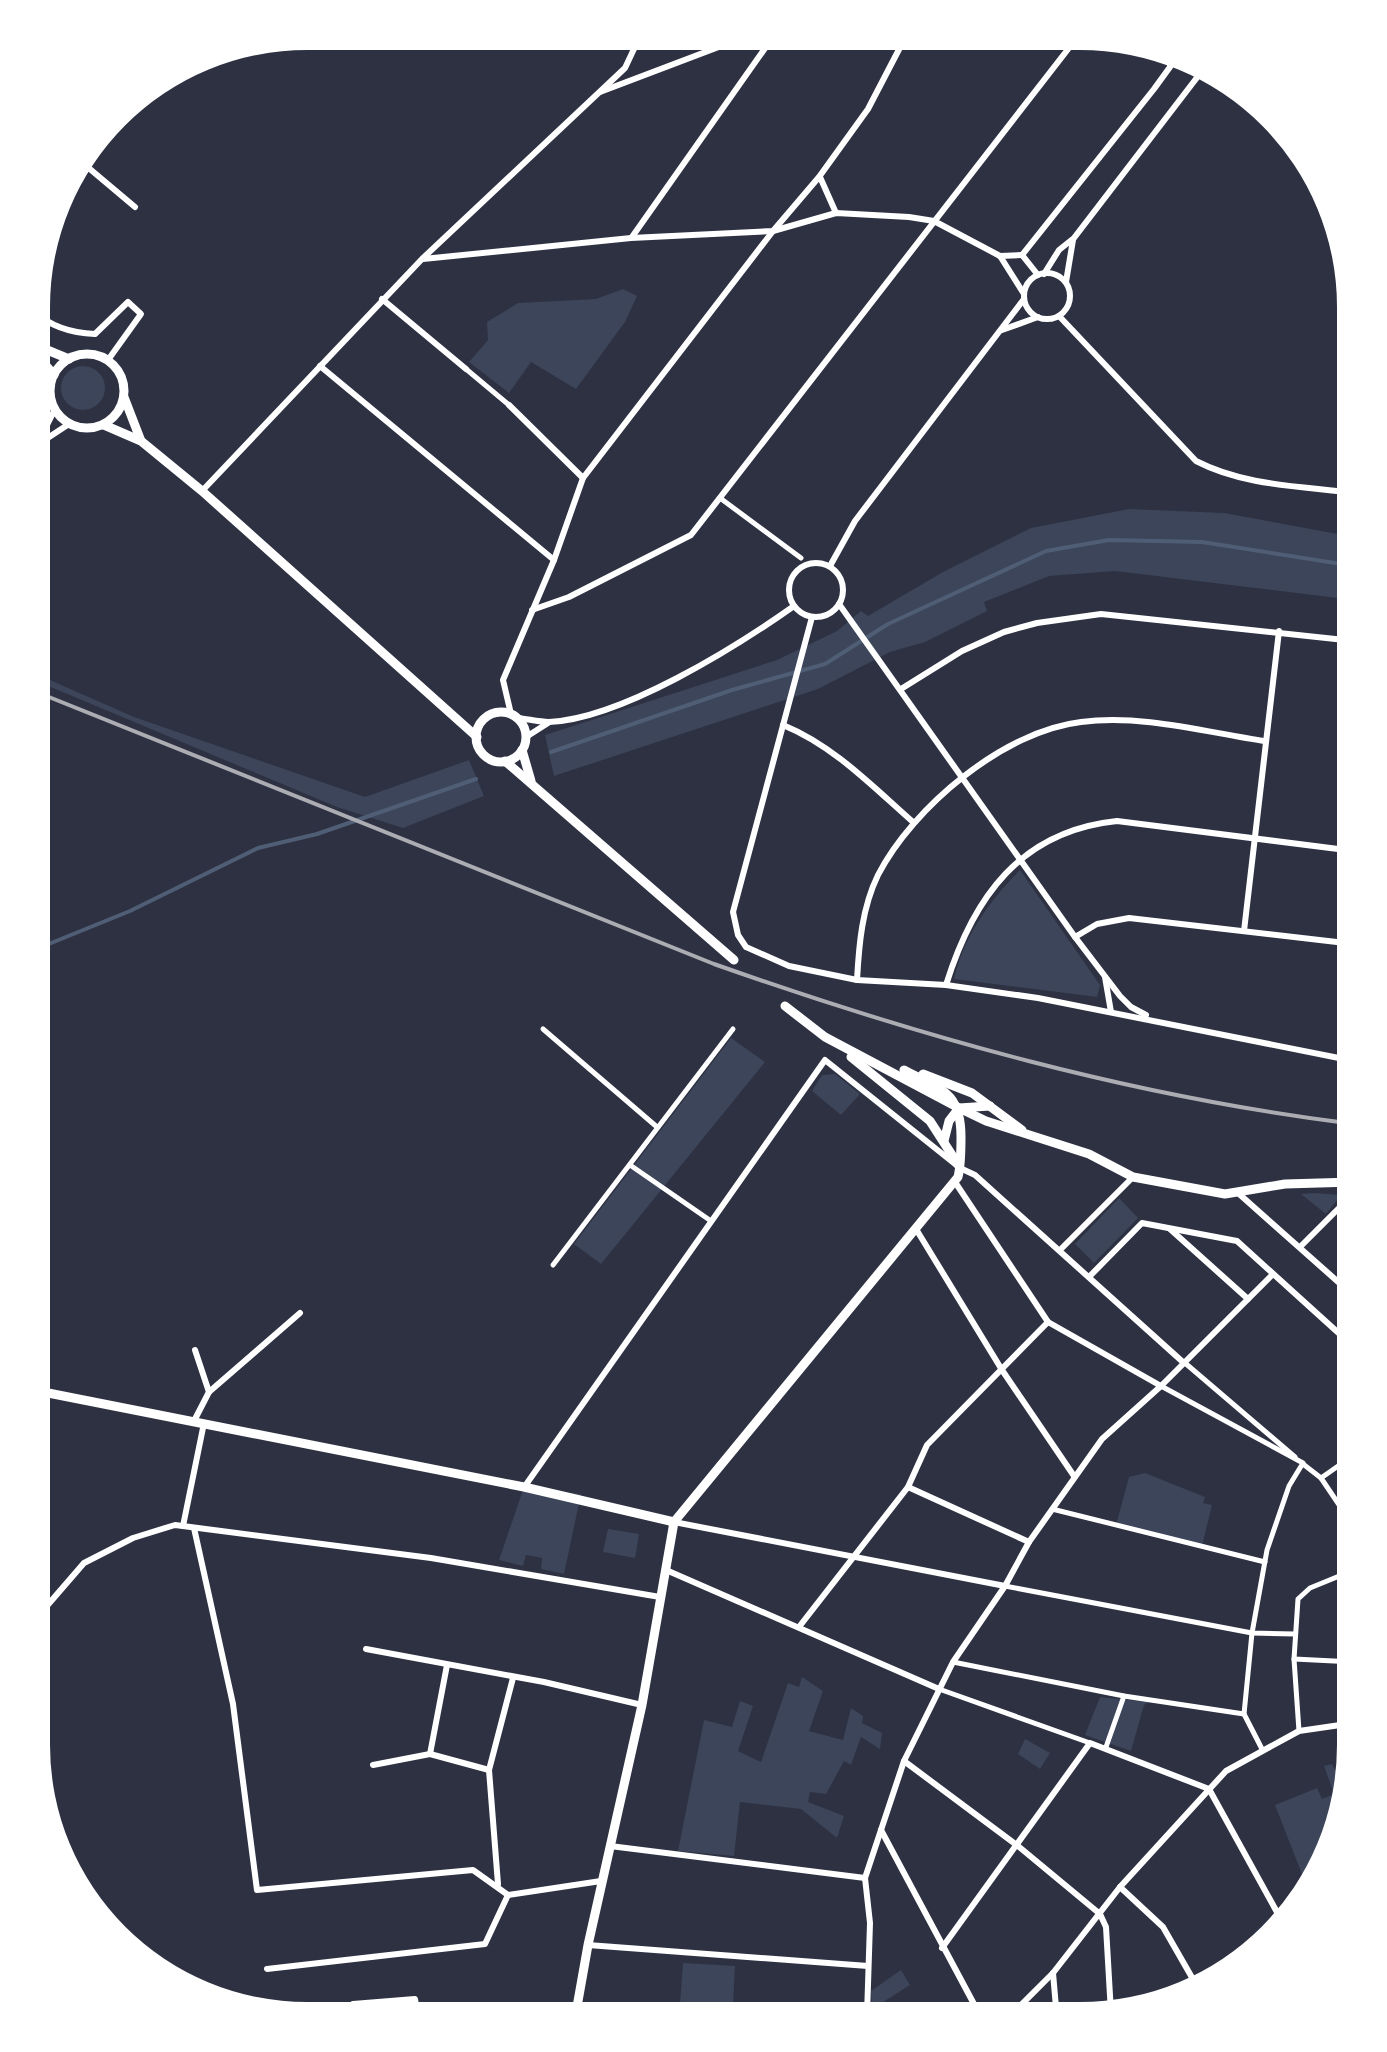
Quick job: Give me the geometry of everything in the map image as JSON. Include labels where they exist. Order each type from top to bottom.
[{"type":"street","points":[[594,94],[709,50]]},
{"type":"street","points":[[631,238],[764,50]]},
{"type":"street","points":[[526,737],[514,716],[503,680],[584,478],[774,230],[820,177],[868,109],[899,50]]},
{"type":"street","points":[[532,610],[569,596],[692,535],[1067,50]]},
{"type":"street","points":[[202,491],[382,299],[624,68],[633,51]]},
{"type":"street","points":[[1000,256],[1022,254],[1169,67]]},
{"type":"street","points":[[830,566],[856,521],[1001,330],[1030,281],[1074,238],[1196,79]]},
{"type":"street","points":[[90,169],[134,207]]},
{"type":"street","points":[[820,177],[836,213]]},
{"type":"street","points":[[422,259],[631,238],[774,230],[836,213],[934,220],[1000,256],[1028,310],[1038,318]]},
{"type":"street","points":[[1001,330],[1059,316],[1070,301],[1065,283],[1074,238]]},
{"type":"street","points":[[1022,254],[1041,274],[1058,276],[1065,283]]},
{"type":"street","points":[[382,299],[509,406],[584,478]]},
{"type":"street","points":[[50,323],[72,333],[95,334],[128,302],[141,314],[108,360]]},
{"type":"street","points":[[1059,316],[1196,461],[1222,474],[1249,480],[1337,491]]},
{"type":"street","points":[[50,353],[69,359]]},
{"type":"street","points":[[54,375],[69,359],[82,354],[108,360],[124,383],[124,397],[141,441]]},
{"type":"street","points":[[320,366],[554,560]]},
{"type":"street","points":[[50,370],[54,375],[50,413]]},
{"type":"street","points":[[50,403],[69,424],[86,429],[104,425],[117,414],[124,397]]},
{"type":"street","points":[[50,437],[69,424]]},
{"type":"street","points":[[104,425],[141,441],[202,491],[461,722],[476,737],[485,756],[505,762],[531,781],[734,960]]},
{"type":"street","points":[[720,498],[801,558]]},
{"type":"street","points":[[814,563],[830,566],[844,587],[840,604],[830,613],[812,617],[794,606],[790,582],[799,569],[814,563]]},
{"type":"street","points":[[840,604],[1104,976],[1130,1008],[1166,1022]]},
{"type":"street","points":[[531,781],[522,750],[526,737],[549,722],[616,705],[684,675],[794,606]]},
{"type":"street","points":[[901,689],[980,642],[1064,618],[1131,615],[1337,639]]},
{"type":"street","points":[[812,617],[733,912],[734,924],[746,946],[789,966],[858,980],[946,985],[1166,1022],[1336,1056]]},
{"type":"street","points":[[1244,931],[1279,631]]},
{"type":"street","points":[[461,722],[483,720],[496,712],[549,722]]},
{"type":"street","points":[[476,737],[483,720]]},
{"type":"street","points":[[858,980],[866,908],[878,876],[913,822],[964,778],[1041,731],[1080,722],[1124,720],[1264,740]]},
{"type":"street","points":[[783,725],[824,746],[913,822]]},
{"type":"street","points":[[505,762],[522,750]]},
{"type":"street","points":[[946,985],[972,918],[986,896],[1021,861],[1058,834],[1082,825],[1116,821],[1337,849]]},
{"type":"street","points":[[1075,937],[1097,924],[1129,918],[1337,942]]},
{"type":"street","points":[[1104,976],[1111,1012]]},
{"type":"street","points":[[784,1006],[910,1102],[944,1141],[960,1168]]},
{"type":"street","points":[[553,1265],[732,1029]]},
{"type":"street","points":[[543,1030],[657,1127]]},
{"type":"street","points":[[825,1037],[986,1121],[1090,1154],[1133,1177],[1219,1193],[1285,1184],[1336,1183]]},
{"type":"street","points":[[524,1488],[825,1060],[960,1168],[975,1175],[1184,1363],[1321,1478],[1336,1499]]},
{"type":"street","points":[[872,1064],[948,1082],[993,1106],[1024,1132]]},
{"type":"street","points":[[577,2002],[642,1704],[674,1522],[955,1182],[960,1168],[959,1108],[950,1095],[904,1070]]},
{"type":"street","points":[[944,1141],[949,1121],[959,1108],[993,1106]]},
{"type":"street","points":[[962,1142],[986,1121]]},
{"type":"street","points":[[630,1165],[711,1221]]},
{"type":"street","points":[[1060,1250],[1133,1177]]},
{"type":"street","points":[[955,1182],[1048,1322],[1303,1463]]},
{"type":"street","points":[[1238,1192],[1336,1279]]},
{"type":"street","points":[[1301,1246],[1336,1211]]},
{"type":"street","points":[[1089,1277],[1142,1222],[1236,1241],[1336,1331]]},
{"type":"street","points":[[1170,1228],[1248,1300]]},
{"type":"street","points":[[916,1229],[1002,1370],[1074,1476]]},
{"type":"street","points":[[867,2002],[870,1923],[865,1878],[904,1761],[953,1662],[1005,1586],[1029,1542],[1102,1439],[1273,1274]]},
{"type":"street","points":[[182,1526],[199,1422],[208,1392],[300,1314]]},
{"type":"street","points":[[798,1626],[908,1487],[926,1445],[1048,1322]]},
{"type":"street","points":[[195,1350],[208,1392]]},
{"type":"street","points":[[50,1393],[1005,1586],[1252,1633],[1295,1634]]},
{"type":"street","points":[[1262,1748],[1244,1714],[1252,1633],[1265,1562],[1289,1486],[1303,1463]]},
{"type":"street","points":[[1321,1478],[1336,1467]]},
{"type":"street","points":[[908,1487],[1029,1542]]},
{"type":"street","points":[[1052,1509],[1265,1562]]},
{"type":"street","points":[[50,1602],[84,1563],[134,1538],[176,1525],[430,1558],[660,1597]]},
{"type":"street","points":[[194,1528],[233,1704],[257,1890],[473,1870],[508,1895]]},
{"type":"street","points":[[666,1570],[939,1689],[1106,1747],[1209,1789],[1276,1910]]},
{"type":"street","points":[[1299,1731],[1294,1659],[1298,1599],[1302,1593],[1336,1578]]},
{"type":"street","points":[[366,1648],[642,1704]]},
{"type":"street","points":[[1294,1659],[1336,1661]]},
{"type":"street","points":[[953,1662],[1124,1696],[1244,1714]]},
{"type":"street","points":[[430,1754],[447,1665]]},
{"type":"street","points":[[498,1885],[490,1770],[512,1678]]},
{"type":"street","points":[[1106,1747],[1124,1696]]},
{"type":"street","points":[[1024,2002],[1226,1771],[1299,1731],[1336,1726]]},
{"type":"street","points":[[942,1948],[1090,1743]]},
{"type":"street","points":[[373,1765],[430,1754],[490,1770]]},
{"type":"street","points":[[904,1761],[1018,1846],[1100,1914],[1106,1927],[1110,2000]]},
{"type":"street","points":[[881,1829],[972,2002]]},
{"type":"street","points":[[610,1846],[865,1878]]},
{"type":"street","points":[[508,1895],[602,1882]]},
{"type":"street","points":[[1120,1888],[1163,1927],[1191,1976]]},
{"type":"street","points":[[266,1969],[485,1944],[508,1895]]},
{"type":"street","points":[[588,1945],[868,1966]]},
{"type":"street","points":[[1053,1973],[1056,2002]]},
{"type":"street","points":[[377,2002],[415,2002]]},
{"type":"shaded area","points":[[623,289],[637,296],[625,322],[576,389],[531,362],[509,393],[469,362],[488,340],[487,322],[518,303],[596,299]]},
{"type":"shaded area","points":[[83,366],[98,373],[105,388],[98,403],[83,410],[68,403],[61,388],[68,373]]},
{"type":"shaded area","points":[[1129,509],[1224,513],[1337,534],[1337,598],[1115,571],[1049,576],[984,602],[987,611],[925,642],[890,652],[818,689],[554,776],[545,735],[777,660],[837,631],[861,611],[868,616],[943,572],[1031,528]]},
{"type":"shaded area","points":[[50,680],[134,717],[365,797],[469,760],[484,796],[403,828],[337,807],[50,687]]},
{"type":"shaded area","points":[[1020,870],[1100,985],[1097,997],[954,979],[979,920]]},
{"type":"shaded area","points":[[731,1038],[765,1062],[601,1264],[574,1244]]},
{"type":"shaded area","points":[[835,1074],[860,1094],[841,1115],[812,1091],[822,1075]]},
{"type":"shaded area","points":[[1301,1194],[1336,1195],[1336,1201],[1326,1214]]},
{"type":"shaded area","points":[[1119,1198],[1138,1218],[1094,1263],[1075,1244]]},
{"type":"shaded area","points":[[1145,1473],[1205,1497],[1203,1503],[1212,1505],[1202,1546],[1116,1525],[1129,1477]]},
{"type":"shaded area","points":[[524,1487],[581,1494],[564,1574],[541,1569],[542,1558],[526,1555],[523,1566],[499,1560]]},
{"type":"shaded area","points":[[608,1529],[639,1534],[635,1558],[603,1552]]},
{"type":"shaded area","points":[[802,1677],[823,1691],[809,1731],[843,1740],[851,1708],[863,1716],[862,1723],[882,1733],[880,1749],[861,1737],[851,1765],[844,1761],[826,1794],[810,1792],[808,1802],[844,1816],[837,1838],[801,1809],[740,1802],[734,1856],[678,1851],[704,1720],[732,1727],[740,1701],[753,1706],[738,1751],[761,1762],[788,1683],[799,1687]]},
{"type":"shaded area","points":[[1100,1697],[1149,1702],[1144,1705],[1131,1751],[1085,1735]]},
{"type":"shaded area","points":[[1025,1739],[1050,1753],[1040,1769],[1018,1754]]},
{"type":"shaded area","points":[[1332,1764],[1335,1770],[1333,1790],[1324,1766]]},
{"type":"shaded area","points":[[1317,1788],[1322,1799],[1332,1795],[1323,1827],[1302,1874],[1275,1805]]},
{"type":"shaded area","points":[[683,1963],[735,1966],[733,2002],[680,2002]]},
{"type":"shaded area","points":[[901,1970],[910,1985],[883,2002],[872,2002],[871,1991]]},
{"type":"waterway","points":[[551,752],[732,690],[825,664],[888,624],[1046,551],[1109,540],[1202,542],[1337,563]]},
{"type":"waterway","points":[[50,944],[130,911],[258,848],[317,834],[476,779]]},
{"type":"railway","points":[[50,697],[714,964],[792,991],[950,1040],[1110,1081],[1336,1121]]}]
